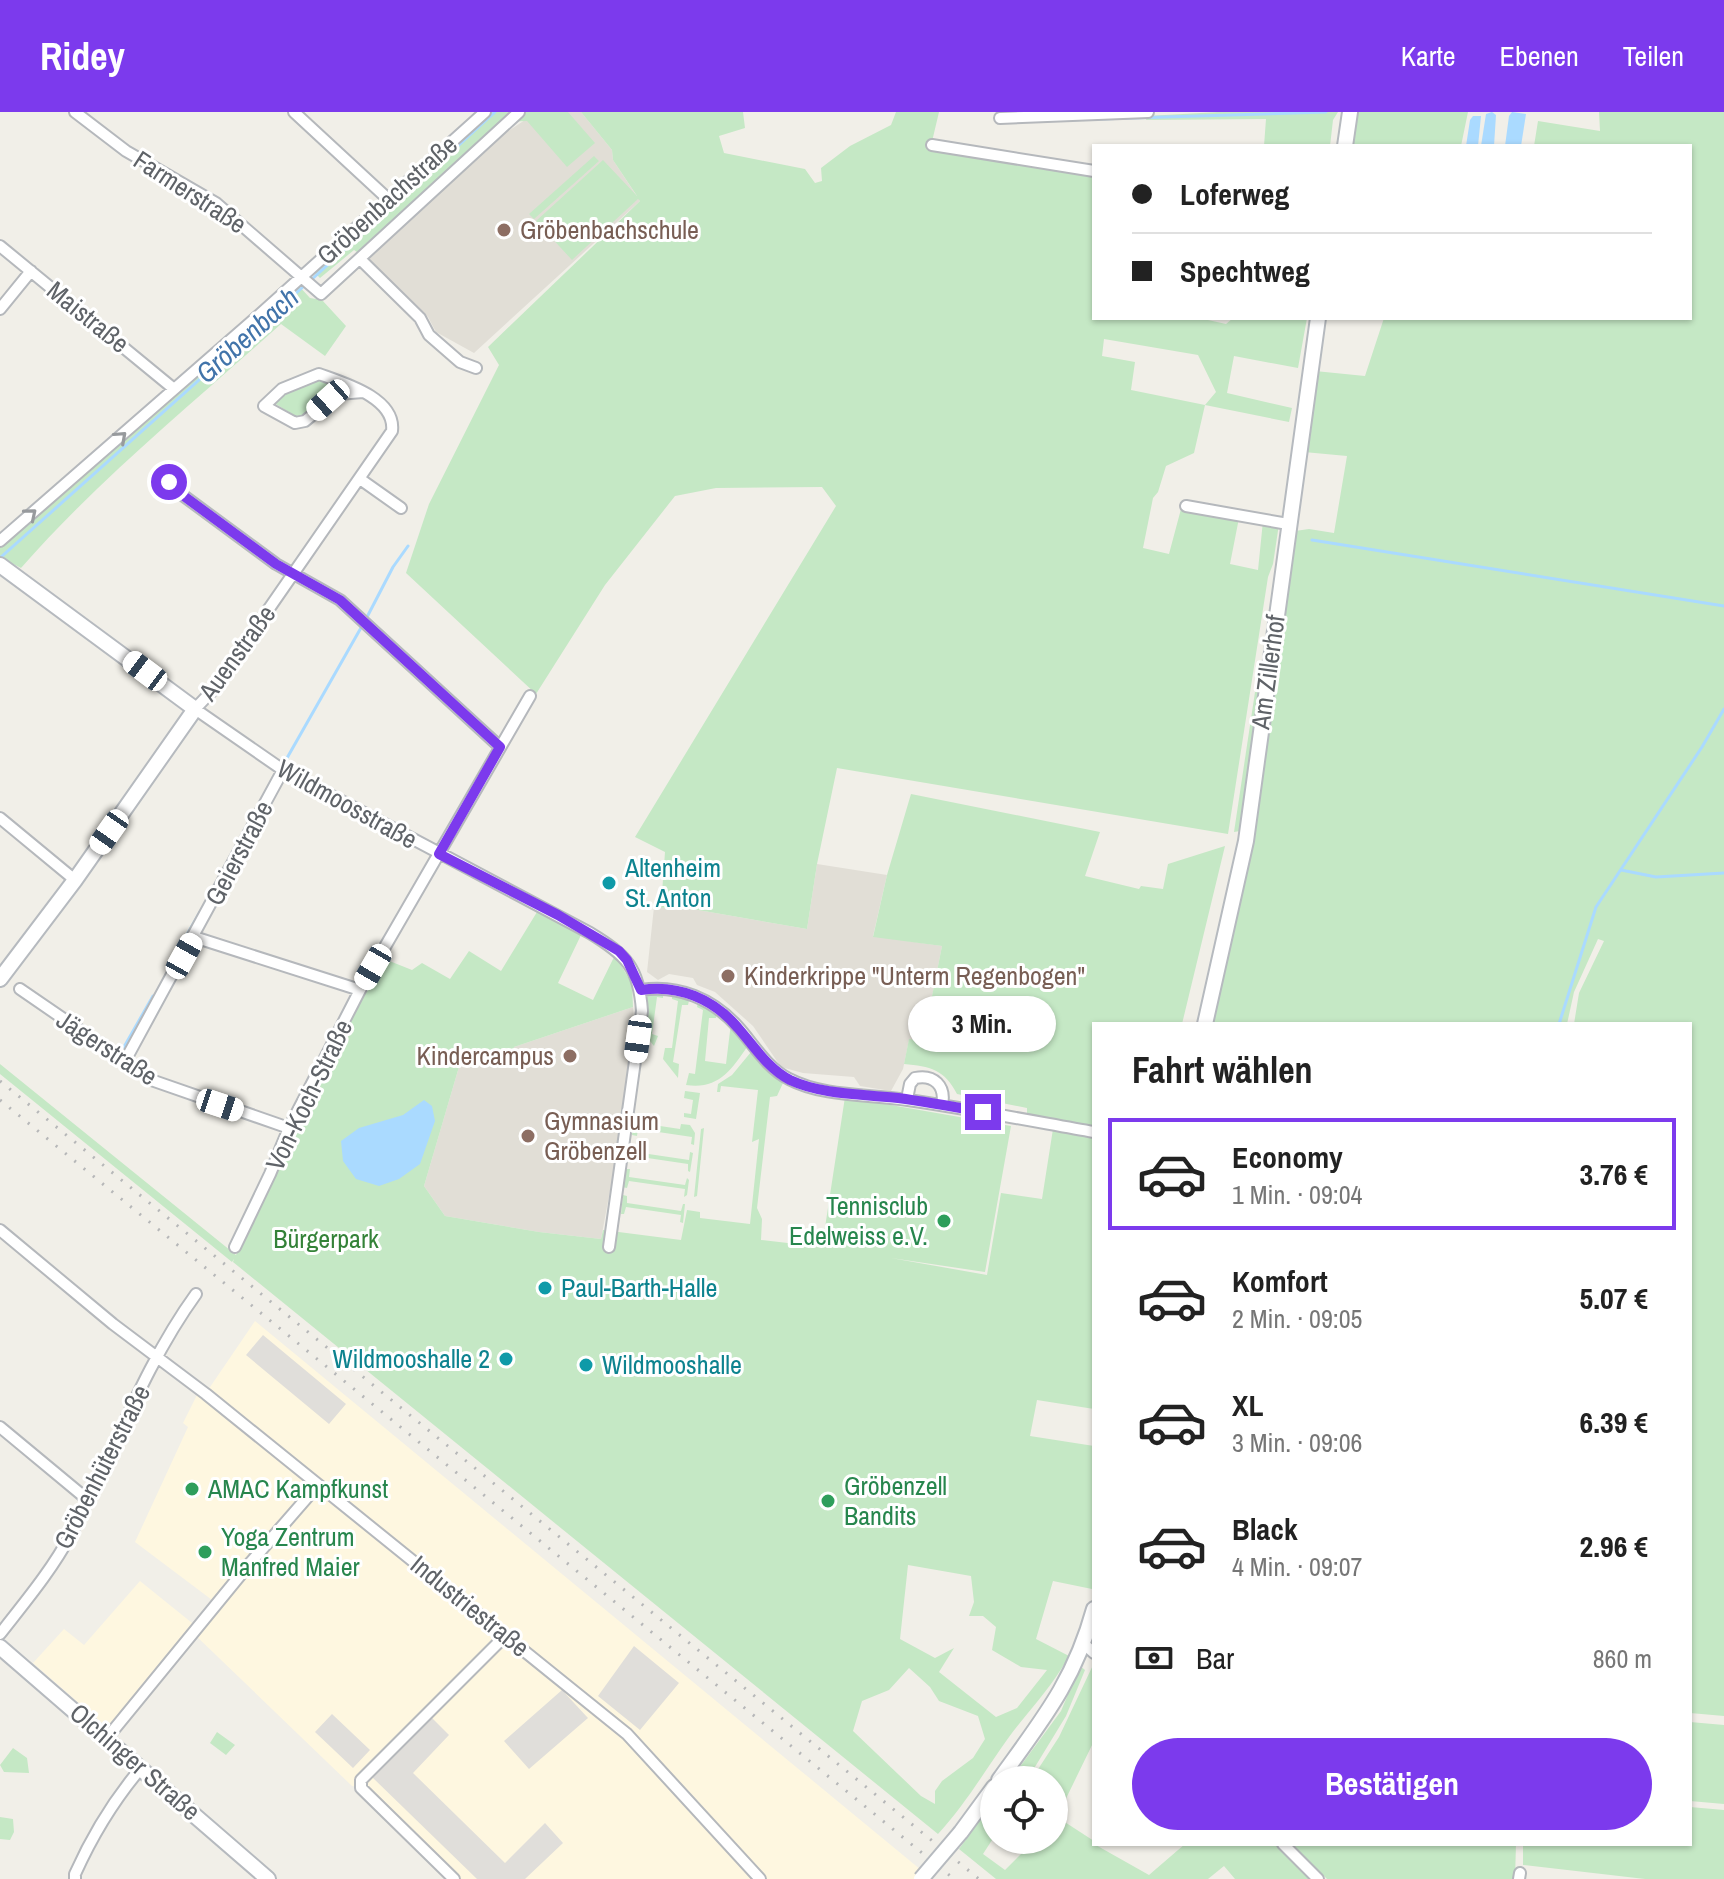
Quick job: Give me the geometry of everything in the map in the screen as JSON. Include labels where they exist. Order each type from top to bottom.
[{"type":"street","name":"Farmerstraße","points":[[75,112],[126,151],[216,203],[309,283]]},
{"type":"street","points":[[294,112],[388,199]]},
{"type":"street","name":"Gröbenbachstraße","points":[[0,541],[174,389],[309,283],[388,199],[485,112]]},
{"type":"street","points":[[309,283],[321,294],[519,112]]},
{"type":"street","points":[[1000,118],[1148,112]]},
{"type":"street","points":[[1345,144],[1350,112]]},
{"type":"street","points":[[932,145],[1092,171]]},
{"type":"street","name":"Maistraße","points":[[0,246],[174,389]]},
{"type":"street","points":[[360,259],[420,318],[429,335],[460,362],[476,368]]},
{"type":"street","points":[[0,309],[31,271]]},
{"type":"street","name":"Am Zillerhof","points":[[1205,1022],[1246,841],[1318,320]]},
{"type":"street","name":"Auenstraße","points":[[195,709],[206,698],[392,431],[393,421],[389,411],[363,392],[319,374],[282,389],[264,406],[295,423],[305,421],[338,394],[363,392]]},
{"type":"street","points":[[360,479],[401,508]]},
{"type":"street","points":[[169,482],[264,555],[340,600],[500,747]]},
{"type":"street","points":[[1186,506],[1288,524]]},
{"type":"street","name":"Wildmoosstraße","points":[[1,566],[283,770],[558,915],[619,951],[627,960],[641,990]]},
{"type":"street","name":"Von-Koch-Straße","points":[[235,1247],[289,1128],[360,990],[530,696]]},
{"type":"street","points":[[0,979],[75,880],[195,709]]},
{"type":"street","name":"Geierstraße","points":[[125,1061],[283,770]]},
{"type":"street","points":[[0,818],[75,880]]},
{"type":"street","points":[[194,937],[360,990]]},
{"type":"street","points":[[609,1247],[642,1011],[641,990],[657,987],[669,989],[709,1002],[770,1065],[788,1079],[815,1088],[907,1099],[1092,1132]]},
{"type":"street","name":"Jägerstraße","points":[[20,989],[154,1081],[289,1128]]},
{"type":"street","points":[[907,1099],[910,1084],[915,1078],[924,1076],[940,1086],[944,1097],[942,1105]]},
{"type":"street","name":"Industriestraße","points":[[0,1230],[635,1741],[760,1879]]},
{"type":"street","name":"Gröbenhüterstraße","points":[[0,1634],[70,1536],[158,1356],[196,1294]]},
{"type":"street","points":[[0,1427],[88,1500]]},
{"type":"street","points":[[107,1738],[192,1632],[318,1485]]},
{"type":"street","points":[[1009,1766],[1054,1704],[1089,1648],[1092,1625]]},
{"type":"street","points":[[454,1879],[361,1788],[361,1780],[505,1636]]},
{"type":"street","name":"Olchinger Straße","points":[[0,1647],[268,1879]]},
{"type":"street","points":[[75,1879],[98,1825],[141,1768]]},
{"type":"street","points":[[921,1879],[980,1806]]},
{"type":"street","points":[[1285,1846],[1318,1879]]},
{"type":"shaded area","name":"Gröbenbachschule","points":[[537,112],[581,112],[612,150],[613,160],[640,201],[474,353],[436,332],[428,317],[367,259],[507,132]]},
{"type":"shaded area","points":[[817,864],[887,875],[873,936],[942,946],[923,1042],[909,1040],[903,1069],[891,1091],[860,1086],[854,1077],[803,1073],[781,1067],[753,1026],[715,992],[697,985],[693,978],[669,974],[658,980],[647,972],[654,907],[698,910],[807,929]]},
{"type":"shaded area","name":"Gymnasium Gröbenzell","points":[[633,1007],[634,1020],[614,1169],[601,1239],[445,1216],[424,1186],[461,1060],[474,1057],[510,1066],[514,1047]]},
{"type":"shaded area","points":[[255,1321],[932,1879],[454,1879],[361,1788],[352,1786],[193,1633],[112,1732],[33,1663],[64,1629],[84,1645],[140,1581],[197,1627],[216,1603],[135,1542],[188,1427],[183,1423],[200,1389],[206,1393]]},
{"type":"shaded area","points":[[263,1335],[346,1404],[329,1424],[246,1355]]},
{"type":"shaded area","points":[[634,1646],[679,1683],[640,1730],[598,1696]]},
{"type":"shaded area","points":[[562,1690],[588,1718],[529,1769],[504,1741]]},
{"type":"shaded area","points":[[332,1714],[370,1750],[353,1768],[315,1732]]},
{"type":"shaded area","points":[[431,1717],[449,1735],[413,1773],[505,1863],[545,1823],[563,1843],[525,1879],[477,1879],[372,1777]]},
{"type":"green space","points":[[489,112],[568,112],[595,143],[567,167],[527,121],[505,122],[360,254],[354,250],[320,278],[313,271]]},
{"type":"green space","points":[[581,112],[743,112],[745,128],[719,136],[724,153],[805,169],[815,183],[822,181],[821,168],[850,146],[891,125],[896,112],[939,112],[930,150],[1092,175],[1092,320],[1208,320],[1226,324],[1231,320],[1307,320],[1298,368],[1234,356],[1227,393],[1292,408],[1289,422],[1205,405],[1194,453],[1166,466],[1153,498],[1143,548],[1169,554],[1181,509],[1239,518],[1230,564],[1258,570],[1263,521],[1279,524],[1228,834],[837,768],[807,929],[698,910],[654,907],[662,893],[665,852],[635,837],[836,506],[822,487],[716,488],[675,496],[605,585],[536,694],[406,573],[429,504],[499,365],[488,347],[640,201],[638,199],[572,260],[536,221],[603,160],[637,196],[613,160],[612,150]],"holes":[[[1104,339],[1198,355],[1216,392],[1205,405],[1131,390],[1135,362],[1102,356]]]},
{"type":"green space","points":[[1218,112],[1338,112],[1333,120],[1330,144],[1264,144],[1266,119],[1146,120],[1147,116]]},
{"type":"green space","points":[[1356,112],[1468,112],[1461,144],[1352,144]]},
{"type":"green space","points":[[1599,112],[1724,112],[1724,1716],[1692,1713],[1692,1022],[1574,1022],[1579,993],[1604,941],[1598,939],[1574,992],[1567,1022],[1211,1022],[1295,531],[1309,529],[1334,533],[1347,456],[1304,452],[1315,371],[1365,376],[1383,320],[1692,320],[1692,144],[1534,144],[1538,121],[1600,131]]},
{"type":"green space","points":[[594,156],[599,161],[534,219],[529,214]]},
{"type":"green space","points":[[298,285],[310,298],[322,300],[346,326],[325,356],[281,324],[82,503],[21,568],[0,557],[0,545]]},
{"type":"green space","points":[[318,380],[338,383],[341,387],[303,415],[297,417],[274,403],[293,384]]},
{"type":"green space","points":[[1255,692],[1262,692],[1242,827],[1234,832]]},
{"type":"green space","points":[[911,794],[1100,832],[1085,876],[1139,889],[1141,886],[1163,889],[1168,864],[1225,846],[1182,1022],[1092,1022],[1092,1126],[1027,1115],[1027,1108],[957,1094],[942,1074],[922,1066],[904,1064],[909,1039],[923,1041],[942,946],[873,937]]},
{"type":"green space","name":"Bürgerpark","points":[[537,912],[581,935],[558,983],[593,1000],[615,955],[632,984],[633,1007],[514,1047],[510,1066],[474,1057],[461,1060],[424,1186],[445,1216],[601,1239],[603,1230],[681,1240],[687,1210],[700,1212],[700,1218],[750,1224],[759,1139],[752,1142],[758,1090],[721,1086],[720,1092],[717,1092],[718,1084],[732,1075],[751,1052],[783,1083],[777,1096],[770,1097],[757,1208],[762,1219],[761,1240],[822,1247],[845,1097],[1011,1126],[985,1272],[891,1258],[987,1275],[1001,1193],[1042,1199],[1053,1129],[1092,1137],[1092,1409],[1037,1400],[1030,1436],[1092,1446],[1092,1589],[1053,1581],[1036,1639],[1069,1656],[989,1766],[980,1766],[980,1779],[938,1834],[233,1262],[234,1259],[232,1262],[0,1074],[0,1064],[236,1255],[291,1130],[382,958],[412,970],[422,963],[450,979],[469,951],[501,971]],"holes":[[[908,1565],[971,1576],[974,1602],[969,1616],[983,1616],[996,1627],[992,1650],[1021,1667],[1047,1670],[1017,1708],[996,1717],[939,1672],[954,1648],[935,1658],[900,1639]],[[909,1668],[930,1687],[939,1701],[978,1716],[985,1739],[973,1758],[942,1781],[935,1791],[935,1804],[921,1796],[853,1731],[862,1701],[889,1690]]]},
{"type":"green space","points":[[651,991],[663,991],[663,998],[657,997],[652,1034],[658,1036],[654,1046],[645,1035],[646,996]]},
{"type":"green space","points":[[672,995],[690,996],[688,1005],[682,1005],[673,1062],[679,1064],[678,1078],[663,1059],[665,1048],[672,1048],[678,1001],[672,999]]},
{"type":"green space","points":[[702,1001],[717,1011],[716,1018],[709,1018],[705,1061],[726,1064],[731,1023],[747,1047],[729,1071],[715,1082],[686,1085],[689,1073],[695,1074],[703,1010],[697,1007],[698,1002]]},
{"type":"green space","points":[[685,1091],[700,1093],[696,1119],[684,1117],[684,1113],[691,1114],[693,1100],[684,1098]]},
{"type":"green space","points":[[634,1117],[639,1117],[639,1125],[652,1127],[653,1121],[660,1122],[660,1126],[680,1129],[681,1124],[690,1125],[695,1133],[694,1145],[691,1144],[692,1137],[638,1129],[637,1136],[632,1135]]},
{"type":"green space","points":[[704,1128],[697,1196],[694,1197],[701,1129]]},
{"type":"green space","points":[[631,1144],[636,1144],[635,1152],[689,1160],[690,1152],[693,1153],[690,1172],[688,1164],[634,1156],[633,1163],[628,1162]]},
{"type":"green space","points":[[625,1169],[630,1169],[629,1177],[685,1185],[687,1178],[687,1195],[684,1197],[685,1189],[629,1181],[627,1188],[622,1187]]},
{"type":"green space","points":[[623,1195],[627,1196],[627,1203],[681,1211],[685,1204],[683,1223],[680,1222],[681,1215],[626,1207],[624,1214],[621,1214]]},
{"type":"green space","points":[[1080,1666],[1085,1670],[1066,1716],[1036,1766],[1020,1766],[1061,1711]]},
{"type":"green space","points":[[1092,1667],[1092,1745],[1068,1794],[1068,1766],[1040,1766],[1059,1737]]},
{"type":"green space","points":[[1692,1722],[1724,1725],[1724,1804],[1692,1801]]},
{"type":"green space","points":[[217,1732],[235,1745],[226,1755],[210,1743]]},
{"type":"green space","points":[[13,1748],[27,1758],[29,1773],[4,1772],[0,1765]]},
{"type":"green space","points":[[1692,1807],[1724,1810],[1724,1879],[1645,1879],[1523,1865],[1523,1846],[1692,1846]]},
{"type":"green space","points":[[0,1817],[13,1819],[14,1832],[10,1840],[0,1839]]},
{"type":"green space","points":[[980,1820],[980,1854],[1005,1870],[1021,1854],[1068,1854],[1068,1824],[1092,1840],[1092,1846],[1098,1846],[1149,1875],[1183,1846],[1279,1846],[1310,1879],[1235,1879],[1224,1866],[1208,1879],[996,1879],[959,1849]]},
{"type":"green space","points":[[1294,1846],[1516,1846],[1515,1879],[1327,1879]]},
{"type":"water","points":[[1492,112],[1496,115],[1494,144],[1481,144],[1486,114]]},
{"type":"water","points":[[1512,112],[1526,114],[1521,144],[1505,144]]},
{"type":"water","points":[[1473,116],[1481,116],[1478,144],[1466,144]]},
{"type":"water","points":[[424,1100],[432,1106],[435,1121],[420,1164],[399,1179],[379,1186],[356,1179],[343,1161],[341,1141],[359,1128],[403,1115]]},
{"type":"waterway","name":"Gröbenbach","points":[[310,281],[495,112]]},
{"type":"waterway","points":[[1065,120],[1326,112]]},
{"type":"waterway","name":"Gröbenbach","points":[[0,558],[304,286]]},
{"type":"waterway","points":[[1312,540],[1724,606]]},
{"type":"waterway","points":[[366,619],[393,567],[408,546]]},
{"type":"waterway","points":[[287,758],[362,626]]},
{"type":"waterway","points":[[1560,1022],[1596,907],[1724,709]]},
{"type":"waterway","points":[[1621,870],[1656,877],[1724,873]]},
{"type":"waterway","points":[[184,940],[200,912]]},
{"type":"waterway","points":[[169,968],[180,948]]},
{"type":"waterway","points":[[124,1047],[153,996]]},
{"type":"railway","points":[[0,1081],[979,1879]]},
{"type":"railway","points":[[0,1100],[954,1879]]},
{"type":"place","name":"Gröbenbachschule","points":[[504,230]]},
{"type":"place","name":"Altenheim St. Anton","points":[[609,883]]},
{"type":"place","name":"Kinderkrippe \"Unterm Regenbogen\"","points":[[728,976]]},
{"type":"place","name":"Kindercampus","points":[[570,1056]]},
{"type":"place","name":"Gymnasium Gröbenzell","points":[[528,1136]]},
{"type":"place","name":"Tennisclub Edelweiss e.V.","points":[[944,1221]]},
{"type":"place","name":"Paul-Barth-Halle","points":[[545,1288]]},
{"type":"place","name":"Wildmooshalle 2","points":[[506,1359]]},
{"type":"place","name":"Wildmooshalle","points":[[586,1365]]},
{"type":"place","name":"AMAC Kampfkunst","points":[[192,1489]]},
{"type":"place","name":"Gröbenzell Bandits","points":[[828,1501]]},
{"type":"place","name":"Yoga Zentrum Manfred Maier","points":[[205,1552]]},
{"type":"route","points":[[169,482],[276,564],[340,600],[500,747],[439,854],[558,915],[619,951],[627,960],[641,990],[657,987],[669,989],[709,1002],[738,1028],[770,1065],[788,1079],[815,1088],[983,1112]]}]
